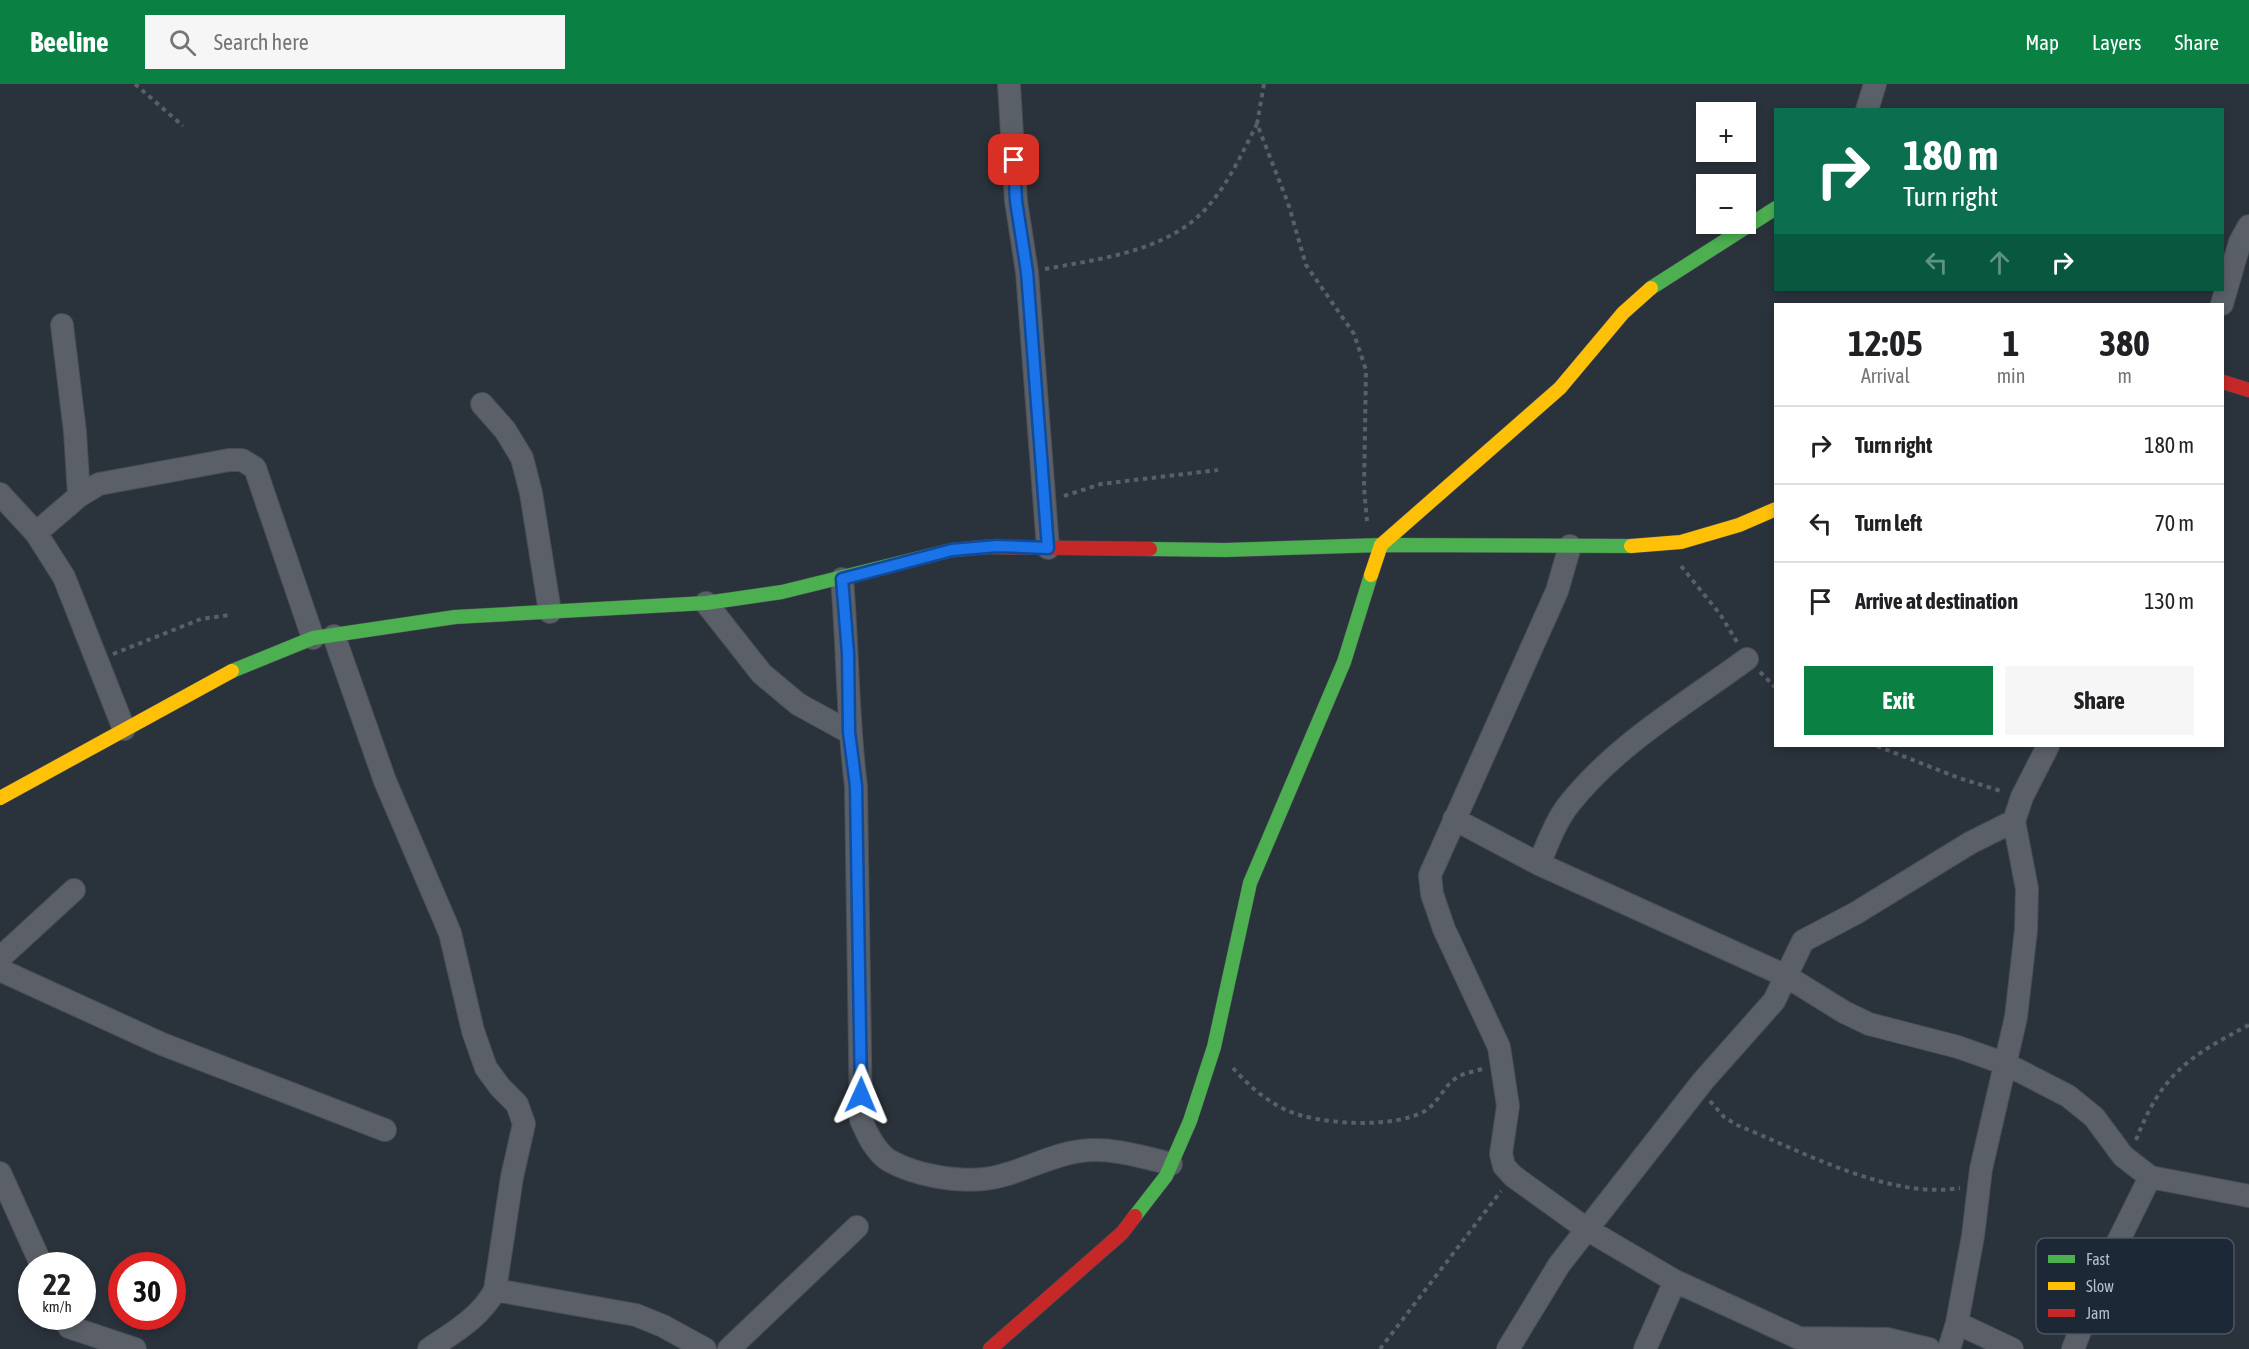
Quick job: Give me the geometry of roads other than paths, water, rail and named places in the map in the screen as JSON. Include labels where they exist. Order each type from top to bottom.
[{"type":"main road","points":[[990,1349],[1122,1233],[1166,1176],[1190,1121],[1214,1047],[1250,883],[1272,826],[1344,662],[1375,545],[1560,388],[1623,314],[1658,282],[1774,209]]},
{"type":"main road","points":[[2224,382],[2249,390]]},
{"type":"main road","points":[[0,798],[245,664],[323,637],[455,617],[706,603],[782,592],[952,550],[997,546],[1225,550],[1375,545],[1610,548],[1681,542],[1739,525],[1774,510]]},
{"type":"street","points":[[1009,84],[1016,201],[1027,272],[1048,548]]},
{"type":"street","points":[[1868,108],[1875,84]]},
{"type":"street","points":[[2222,303],[2241,242],[2249,226]]},
{"type":"street","points":[[62,325],[75,432],[79,496]]},
{"type":"street","points":[[482,404],[506,430],[522,458],[531,493],[550,612]]},
{"type":"street","points":[[36,533],[79,496],[99,484],[229,460],[249,463],[255,468],[323,637],[450,933],[473,1031],[486,1068],[500,1088],[517,1104],[524,1124],[510,1188],[495,1290],[488,1304],[472,1319],[429,1349]]},
{"type":"street","points":[[0,494],[36,533],[64,577],[99,660],[124,729]]},
{"type":"street","points":[[1570,546],[1557,591],[1430,875],[1432,894],[1457,960],[1492,1028],[1502,1063],[1508,1106],[1501,1154],[1504,1166],[1513,1176],[1588,1230],[1675,1281],[1799,1338],[1887,1340],[1929,1349]]},
{"type":"street","points":[[842,579],[848,653],[849,732],[856,786],[861,1120],[868,1137],[888,1160],[915,1171],[952,1178],[985,1179],[1081,1151],[1139,1156],[1171,1164]]},
{"type":"street","points":[[706,603],[762,674],[798,704],[849,732]]},
{"type":"street","points":[[1539,864],[1552,831],[1569,804],[1615,756],[1747,658]]},
{"type":"street","points":[[1949,1349],[1957,1323],[1979,1187],[2016,1017],[2027,900],[2014,821],[2022,797],[2047,747]]},
{"type":"street","points":[[1454,819],[1539,864],[1786,976],[1844,1012],[1869,1023],[1958,1047],[2006,1064],[2068,1096],[2094,1117],[2123,1156],[2150,1177],[2249,1196]]},
{"type":"street","points":[[1508,1349],[1559,1265],[1703,1081],[1762,1017],[1803,941],[1856,913],[1970,843],[2014,821]]},
{"type":"street","points":[[0,958],[74,890]]},
{"type":"street","points":[[0,970],[162,1044],[329,1111],[385,1130]]},
{"type":"street","points":[[0,1173],[36,1252]]},
{"type":"street","points":[[2120,1238],[2150,1177]]},
{"type":"street","points":[[729,1349],[857,1227]]},
{"type":"street","points":[[1645,1349],[1675,1281]]},
{"type":"street","points":[[495,1290],[591,1305],[636,1315],[663,1326],[705,1349]]},
{"type":"street","points":[[1957,1323],[2012,1349]]},
{"type":"street","points":[[71,1330],[81,1349]]},
{"type":"street","points":[[87,1330],[135,1349]]},
{"type":"street","points":[[2073,1349],[2079,1334]]}]
